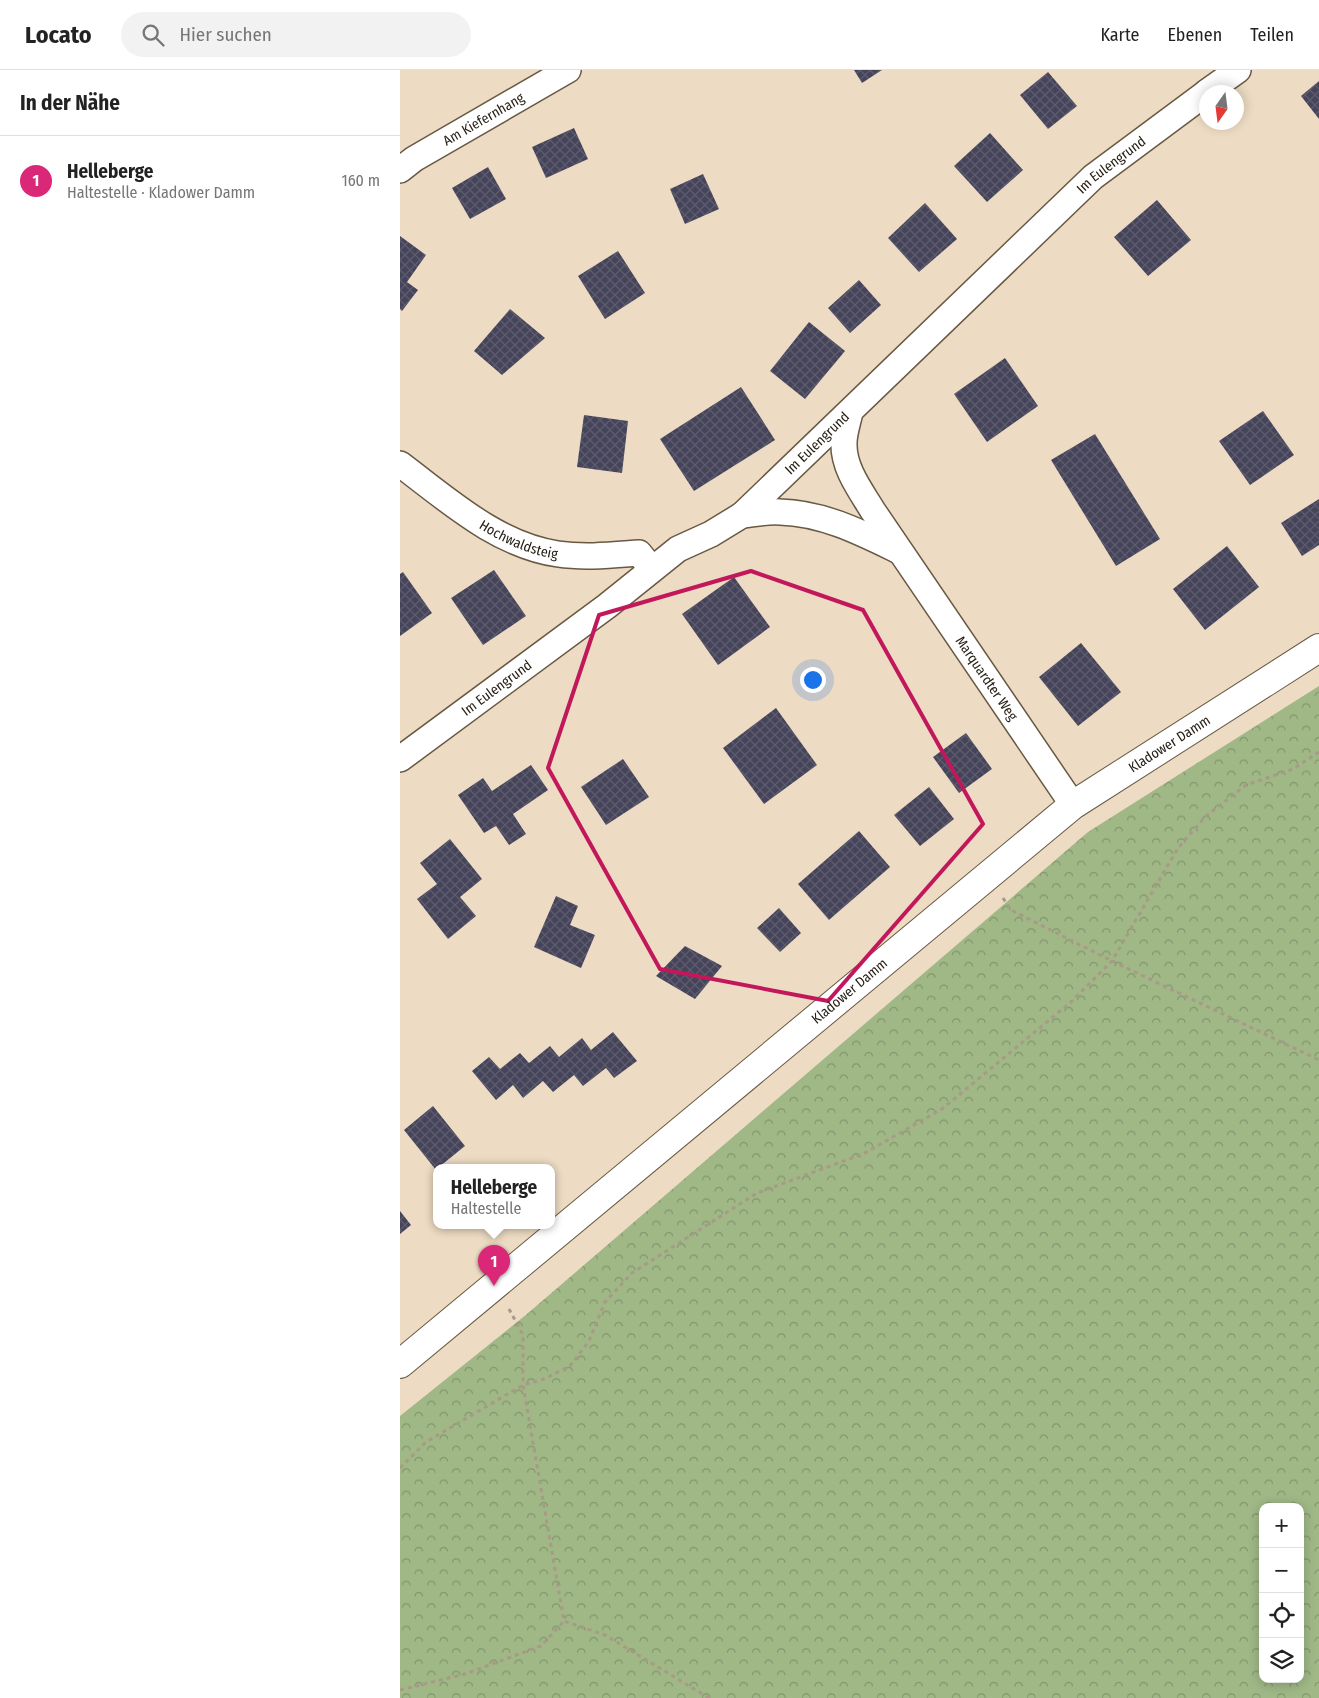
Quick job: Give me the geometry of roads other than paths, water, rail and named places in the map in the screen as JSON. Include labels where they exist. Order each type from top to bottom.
[{"type":"main road","name":"Kladower Damm","points":[[400,1364],[1073,805],[1319,648]]},
{"type":"street","name":"Am Kiefernhang","points":[[400,170],[414,159],[568,70]]},
{"type":"street","name":"Im Eulengrund","points":[[1218,85],[1238,70]]},
{"type":"street","name":"Im Eulengrund","points":[[400,759],[607,606],[678,549],[711,534],[742,515],[1093,177],[1199,99]]},
{"type":"street","name":"Marquardter Weg","points":[[850,412],[844,443],[846,462],[873,511],[1073,805]]},
{"type":"street","name":"Hochwaldsteig","points":[[400,464],[468,515],[493,531],[524,545],[557,554],[596,557],[639,553],[652,569]]},
{"type":"street","points":[[742,515],[780,512],[814,517],[847,526],[901,552]]},
{"type":"place","name":"Helleberge","points":[[494,1286]]}]
